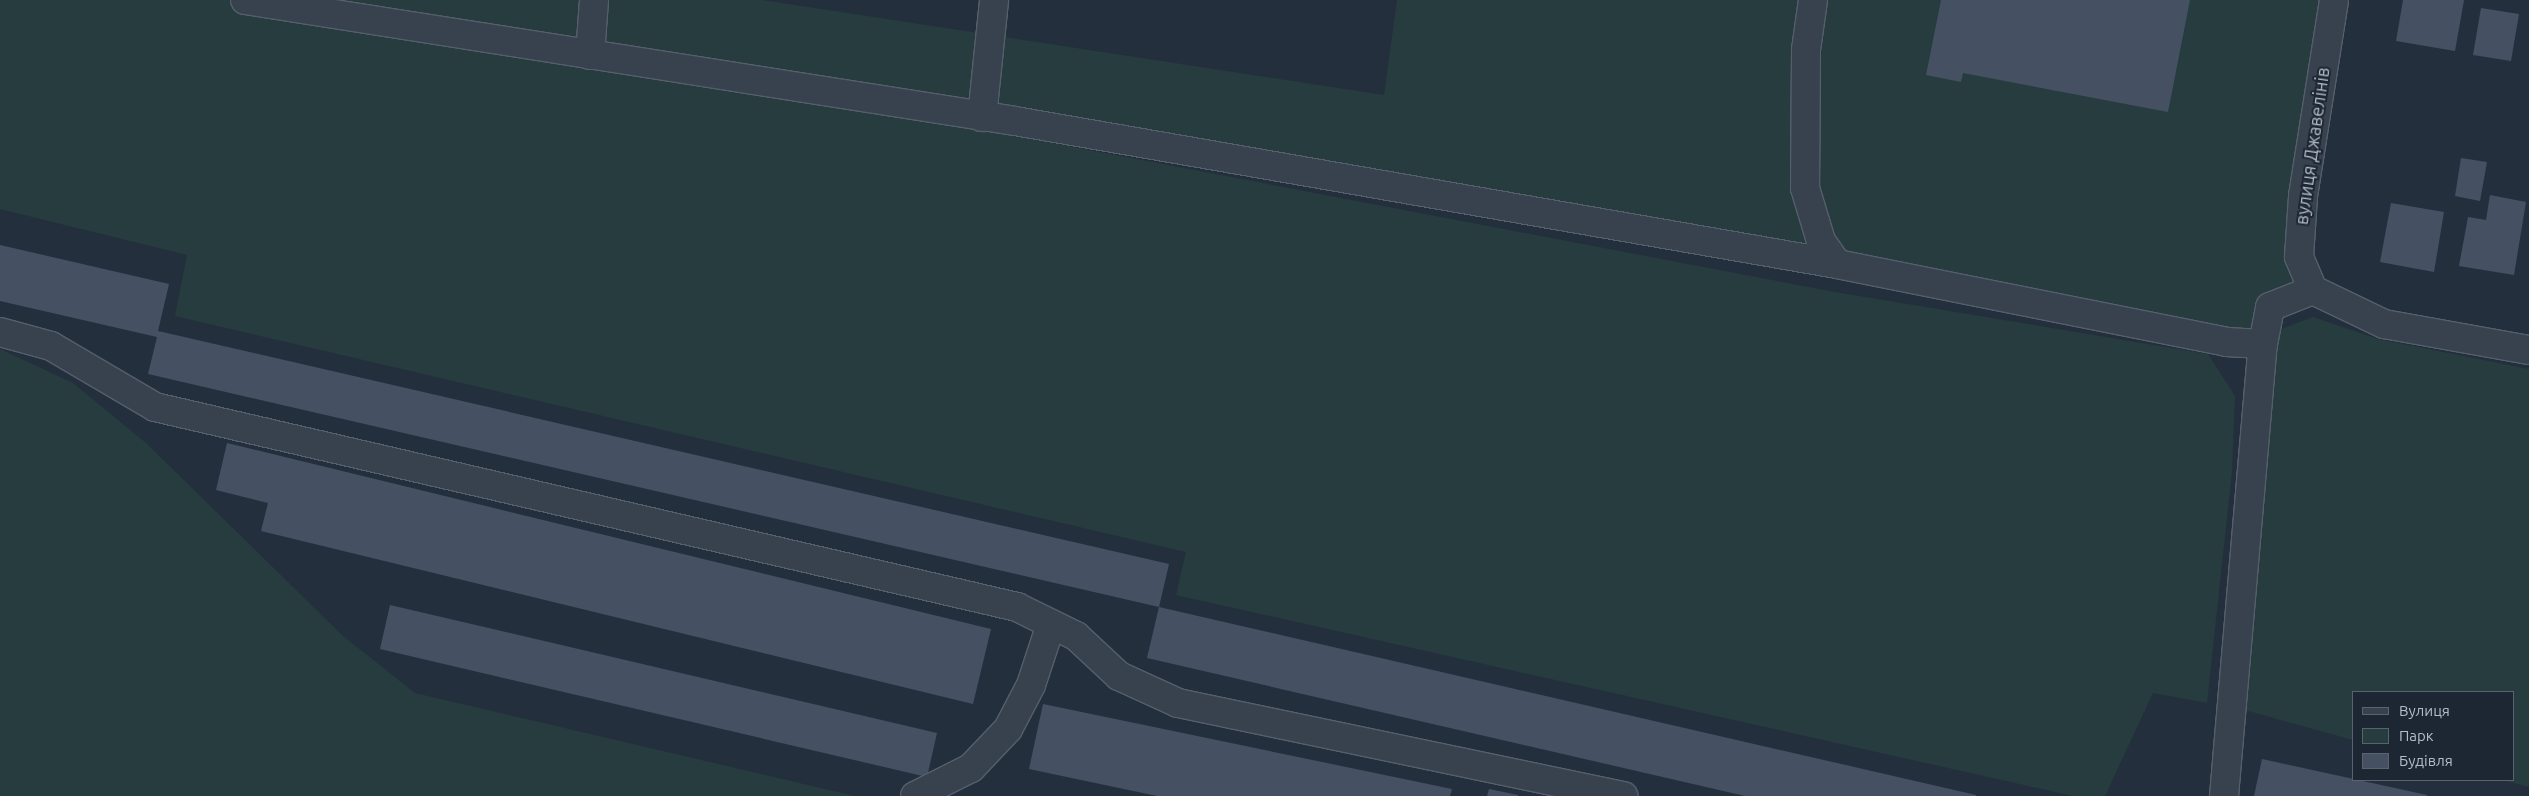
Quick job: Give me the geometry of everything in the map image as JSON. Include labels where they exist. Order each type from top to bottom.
[{"type":"street","points":[[250,0],[982,117],[1837,264],[2226,342],[2263,344]]},
{"type":"street","points":[[590,55],[594,0]]},
{"type":"street","points":[[982,117],[994,0]]},
{"type":"street","points":[[1813,0],[1806,50],[1805,188],[1820,240],[1837,264]]},
{"type":"street","name":"вулиця Джавелінів","points":[[2313,290],[2299,257],[2303,196],[2334,0]]},
{"type":"street","points":[[2224,796],[2263,344],[2270,307],[2313,290],[2384,324],[2529,350]]},
{"type":"street","points":[[0,332],[51,346],[155,407],[1016,607],[1076,636],[1119,676],[1178,703],[1623,796]]},
{"type":"street","points":[[915,796],[971,768],[1008,729],[1031,685],[1051,624]]},
{"type":"green space","points":[[0,0],[762,0],[1384,95],[1397,0],[2334,0],[2303,196],[2313,290],[2270,307],[2263,344],[611,59],[1835,292],[2208,354],[2235,396],[2232,472],[2207,703],[2153,693],[2105,796],[2073,796],[1176,595],[1186,552],[175,316],[187,255],[0,209]]},
{"type":"green space","points":[[2313,317],[2378,339],[2529,369],[2529,787],[2506,781],[2514,781],[2514,691],[2352,691],[2352,740],[2245,710],[2279,330]]},
{"type":"green space","points":[[0,349],[73,383],[146,443],[343,636],[415,693],[855,796],[0,796]]},
{"type":"building","points":[[1941,0],[2190,0],[2168,112],[1963,73],[1961,82],[1926,75]]},
{"type":"building","points":[[2403,0],[2464,0],[2455,51],[2396,41]]},
{"type":"building","points":[[2481,8],[2519,14],[2511,61],[2473,55]]},
{"type":"building","points":[[2461,158],[2487,162],[2480,201],[2455,196]]},
{"type":"building","points":[[2490,195],[2526,202],[2514,275],[2459,266],[2468,217],[2486,220]]},
{"type":"building","points":[[2391,203],[2444,212],[2434,272],[2380,262]]},
{"type":"building","points":[[0,245],[169,284],[158,331],[1169,564],[1159,607],[148,374],[157,337],[0,301]]},
{"type":"building","points":[[227,443],[991,629],[973,704],[261,531],[268,503],[216,490]]},
{"type":"building","points":[[390,605],[937,733],[927,777],[380,649]]},
{"type":"building","points":[[1159,607],[1976,796],[1745,796],[1147,658]]},
{"type":"building","points":[[1043,704],[1452,789],[1450,796],[1157,796],[1029,769]]},
{"type":"building","points":[[2262,759],[2352,779],[2352,781],[2363,781],[2427,795],[2427,796],[2254,796]]},
{"type":"building","points":[[1489,789],[1518,795],[1518,796],[1487,796]]}]
